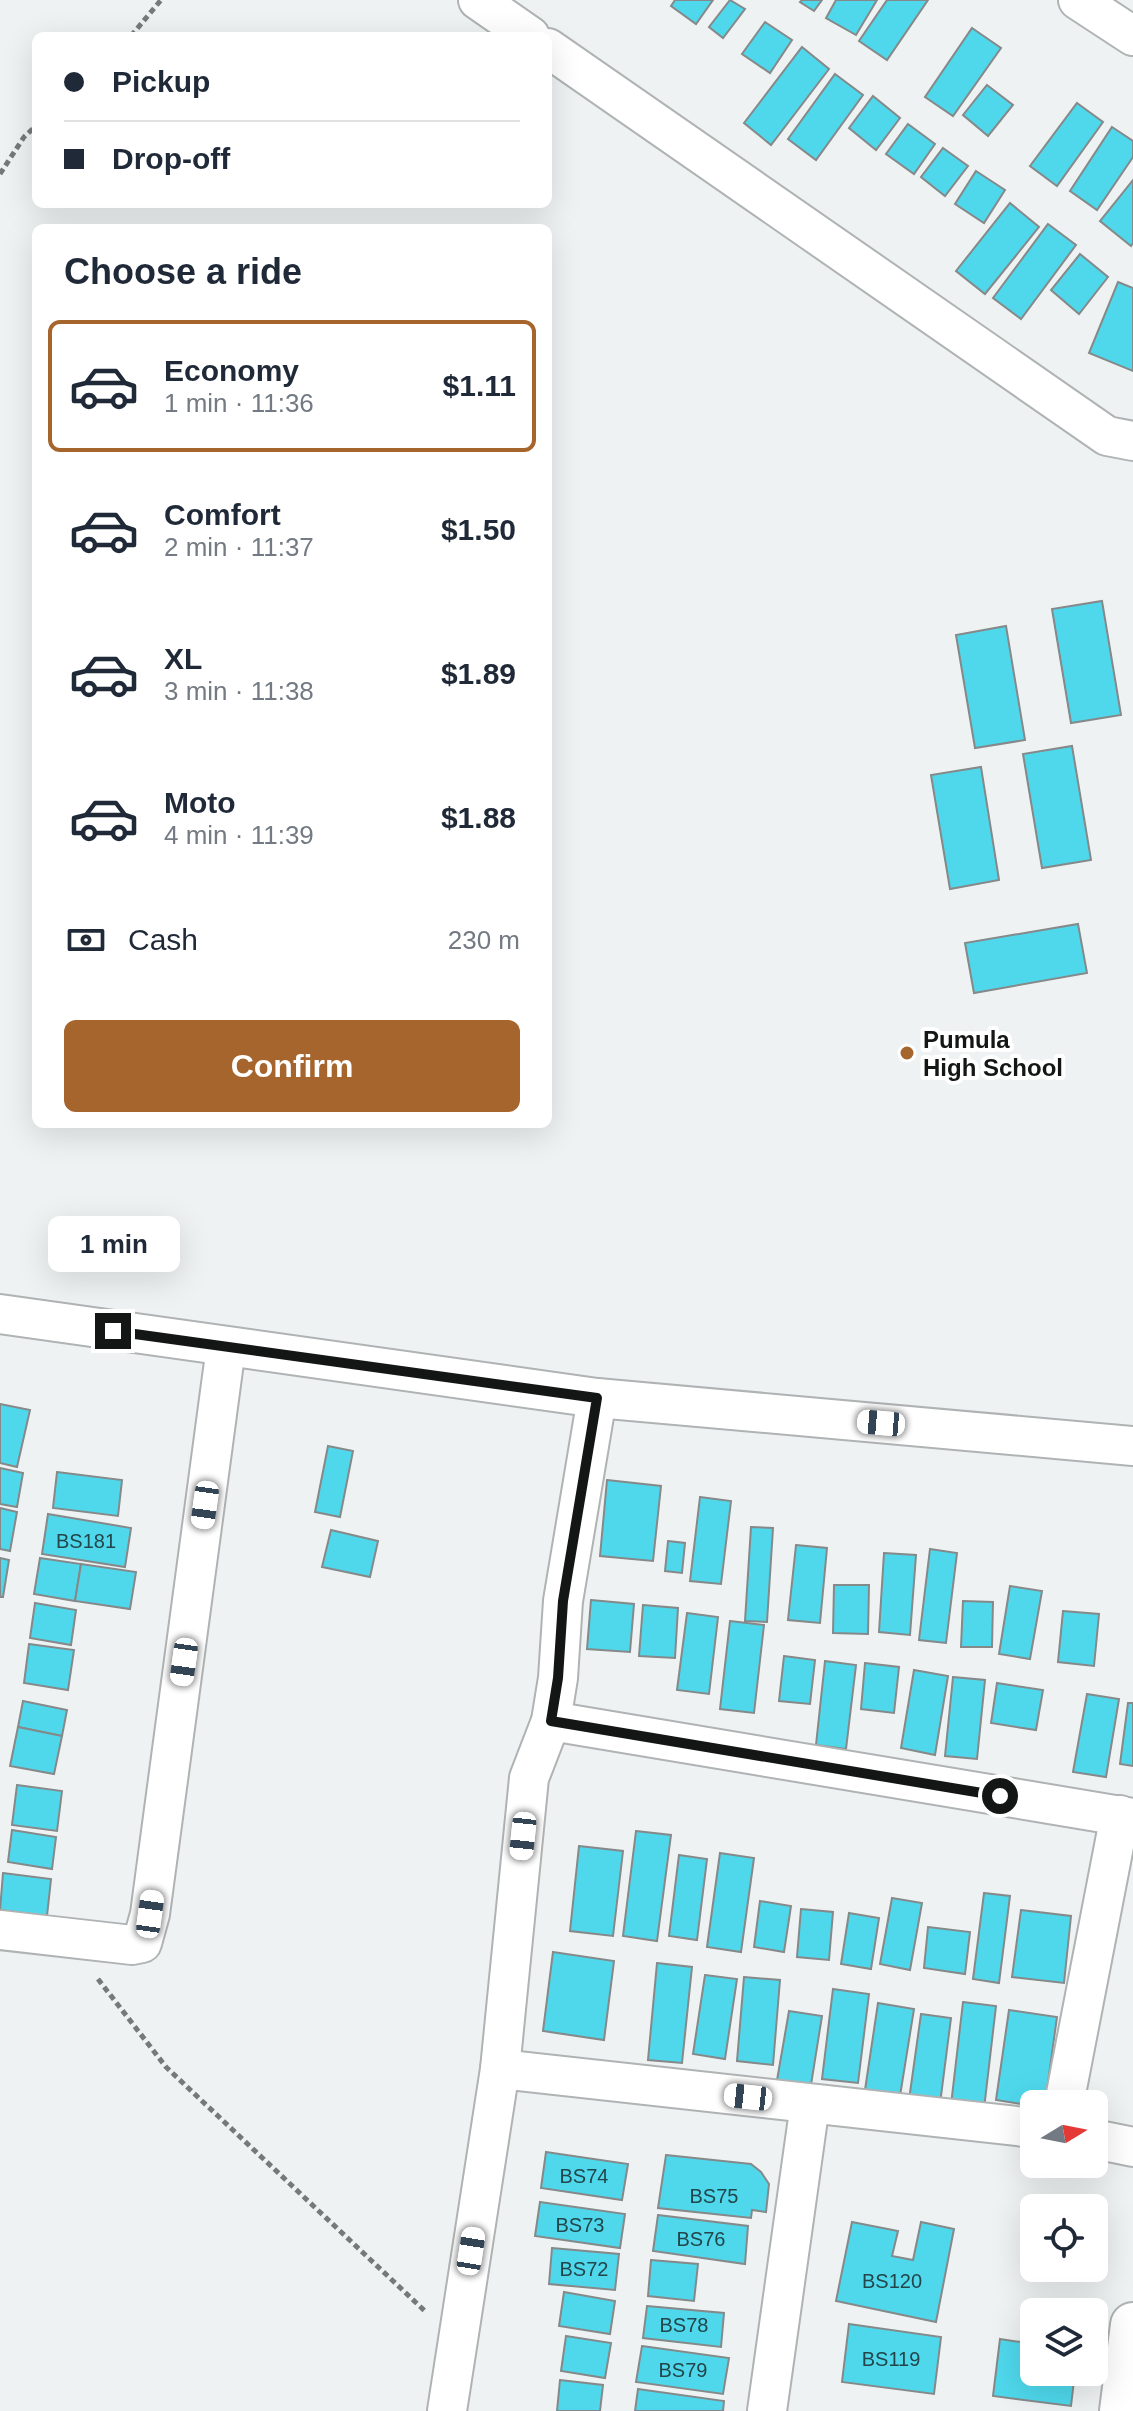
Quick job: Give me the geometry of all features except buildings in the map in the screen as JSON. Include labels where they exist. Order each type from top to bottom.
[{"type":"street","points":[[478,0],[524,32]]},
{"type":"street","points":[[1078,0],[1133,36]]},
{"type":"street","points":[[552,51],[1107,436],[1133,441]]},
{"type":"street","points":[[0,1314],[597,1398],[1133,1446]]},
{"type":"street","points":[[0,1930],[132,1945],[142,1943],[152,1899],[226,1347]]},
{"type":"street","points":[[447,2411],[500,2069],[529,1778],[551,1721],[558,1678],[563,1601],[597,1398]]},
{"type":"street","points":[[551,1721],[1127,1816],[1067,2090]]},
{"type":"street","points":[[500,2069],[1020,2126]]},
{"type":"street","points":[[767,2411],[810,2104]]},
{"type":"street","points":[[1108,2142],[1133,2147]]},
{"type":"street","points":[[1122,2411],[1133,2325]]},
{"type":"path","points":[[134,32],[161,0]]},
{"type":"path","points":[[0,174],[32,130]]},
{"type":"path","points":[[54,1936],[108,1990],[166,2067],[456,2342]]},
{"type":"place","name":"Pumula High School","points":[[907,1053]]},
{"type":"route","points":[[113,1331],[597,1398],[563,1601],[558,1678],[551,1721],[1000,1796]]}]
